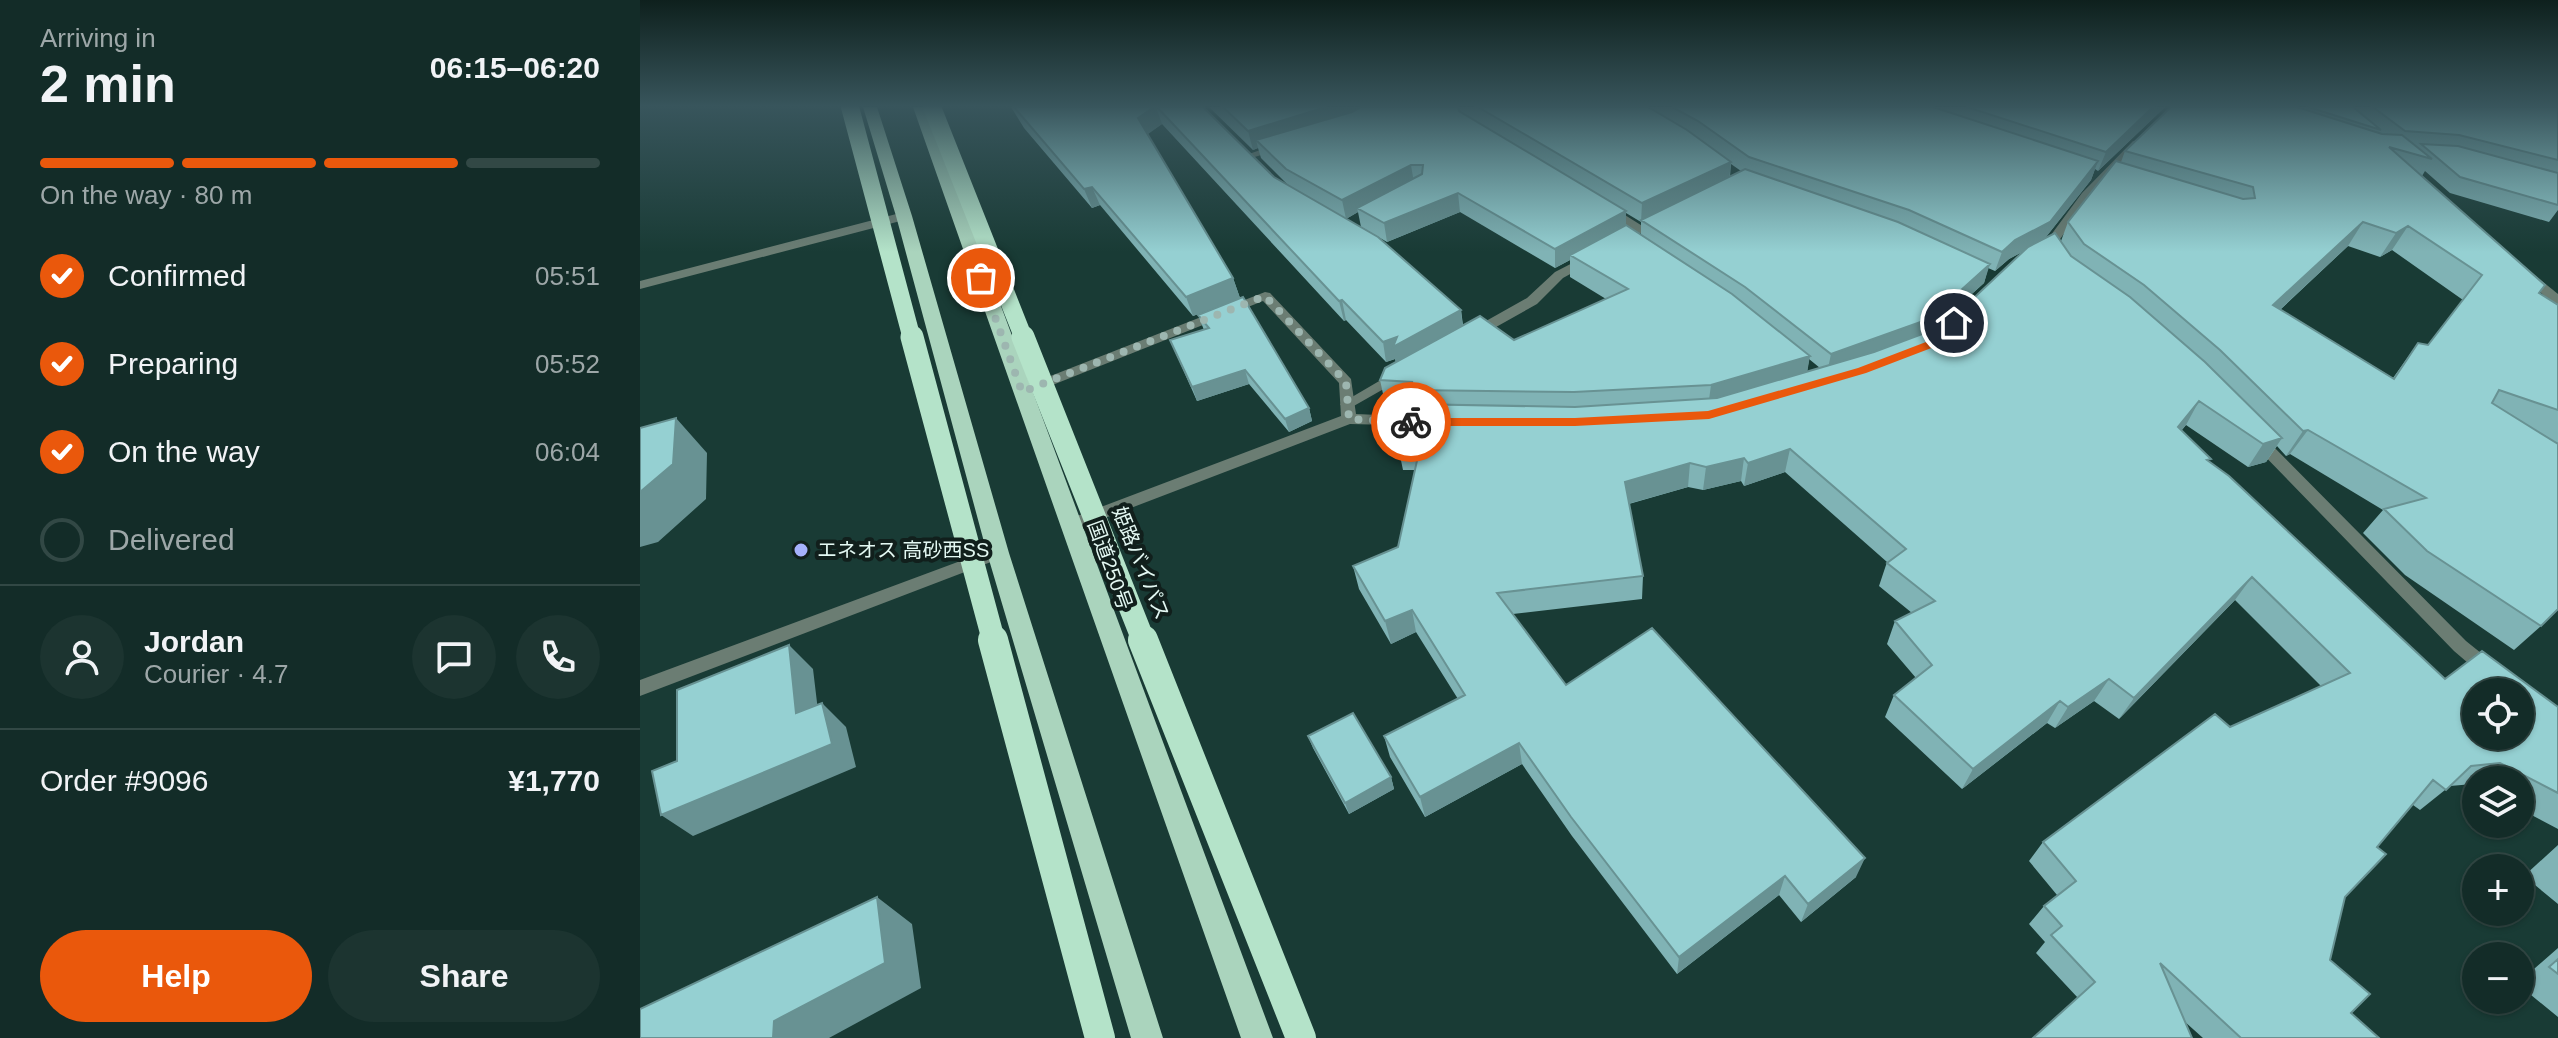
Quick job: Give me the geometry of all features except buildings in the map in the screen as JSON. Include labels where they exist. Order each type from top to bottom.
[{"type":"highway","points":[[863,155],[1100,1038]]},
{"type":"highway","points":[[885,155],[998,553],[1147,1038]]},
{"type":"highway","name":"国道250号","points":[[937,155],[1257,1038]]},
{"type":"highway","name":"姫路バイパス","points":[[951,155],[1301,1038]]},
{"type":"street","points":[[2025,259],[2052,251],[2102,177],[2124,155]]},
{"type":"street","points":[[2086,172],[2117,181]]},
{"type":"street","points":[[1597,201],[1643,228],[1632,242]]},
{"type":"street","points":[[640,285],[904,216]]},
{"type":"street","points":[[1465,338],[1532,301],[1559,275],[1599,253]]},
{"type":"street","points":[[2520,267],[2557,296]]},
{"type":"street","points":[[1022,392],[1265,296],[1346,382],[1348,411]]},
{"type":"street","points":[[1467,321],[1478,331]]},
{"type":"street","points":[[1070,525],[1348,411],[1413,367]]},
{"type":"street","points":[[1348,411],[1444,422]]},
{"type":"street","points":[[2243,424],[2460,646],[2499,678]]},
{"type":"street","points":[[640,688],[998,553]]},
{"type":"way so far","points":[[981,278],[1022,392],[1265,296],[1346,382],[1349,419],[1411,422]]},
{"type":"place","name":"エネオス 高砂西SS","points":[[801,550]]},
{"type":"route","points":[[1411,422],[1575,422],[1709,415],[1862,370],[1930,344],[1954,323]]}]
